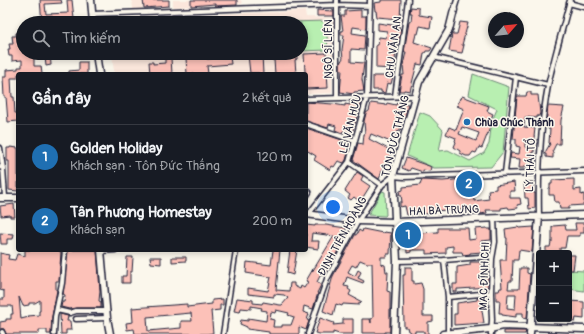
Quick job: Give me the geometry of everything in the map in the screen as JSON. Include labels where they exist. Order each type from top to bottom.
[{"type":"street","points":[[91,0],[92,14],[338,5],[370,6]]},
{"type":"street","name":"NGÔ SĨ LIÊN","points":[[337,0],[337,98]]},
{"type":"street","name":"LÊ VĂN HƯU","points":[[308,213],[349,162],[367,97],[370,0]]},
{"type":"street","name":"CHU VĂN AN","points":[[395,96],[408,0]]},
{"type":"street","name":"TÔN ĐỨC THẮNG","points":[[394,334],[397,261],[393,176],[420,82],[449,30],[457,0]]},
{"type":"street","points":[[570,2],[584,8]]},
{"type":"street","name":"LÝ THÁI TỔ","points":[[530,334],[539,216],[538,173],[541,140],[548,85],[570,2]]},
{"type":"street","points":[[433,57],[548,85]]},
{"type":"street","points":[[97,60],[98,72]]},
{"type":"street","points":[[505,173],[516,77]]},
{"type":"street","points":[[308,99],[415,96]]},
{"type":"street","points":[[308,125],[355,141]]},
{"type":"street","points":[[0,148],[2,198],[16,198]]},
{"type":"street","points":[[349,162],[382,185]]},
{"type":"street","points":[[393,176],[404,178],[584,171]]},
{"type":"street","name":"ĐINH TIÊN HOÀNG","points":[[308,334],[327,279],[358,221],[382,185],[393,176]]},
{"type":"street","name":"HAI BÀ TRƯNG","points":[[308,214],[358,221],[396,222],[584,215]]},
{"type":"street","name":"MẠC ĐĨNH CHI","points":[[490,331],[492,320],[492,256],[495,242],[494,218]]},
{"type":"street","points":[[54,334],[54,325],[62,283],[65,252]]},
{"type":"street","points":[[101,252],[110,334]]},
{"type":"street","points":[[223,334],[236,252]]},
{"type":"street","points":[[397,261],[444,260],[492,256]]},
{"type":"street","points":[[444,260],[448,297],[446,333],[490,331],[503,326],[584,329]]},
{"type":"street","points":[[448,297],[491,293]]},
{"type":"street","points":[[57,310],[70,313],[76,311],[107,314]]},
{"type":"street","points":[[76,319],[107,314]]},
{"type":"street","points":[[492,320],[503,326]]},
{"type":"shaded area","points":[[132,0],[143,0],[143,10],[133,10]]},
{"type":"shaded area","points":[[173,0],[241,0],[242,4],[173,7]]},
{"type":"shaded area","points":[[305,11],[306,16],[164,16]]},
{"type":"shaded area","points":[[308,17],[334,18],[332,93],[308,94],[308,72],[114,72],[113,60],[308,60]]},
{"type":"green space","points":[[308,21],[326,21],[328,50],[308,51]]},
{"type":"green space","points":[[473,74],[509,87],[503,152],[491,167],[434,168],[407,156],[420,112],[430,116],[443,130],[439,151],[448,150],[470,161],[484,153],[489,144],[492,121],[497,109],[469,95]]},
{"type":"green space","points":[[382,191],[385,192],[386,215],[368,215]]},
{"type":"green space","points":[[572,270],[584,271],[584,291],[572,289]]},
{"type":"building","points":[[40,0],[61,0],[62,3],[45,4],[46,14],[68,13],[67,0],[72,0],[74,16],[41,16]]},
{"type":"building","points":[[143,0],[169,0],[169,6],[144,8]]},
{"type":"building","points":[[191,0],[237,0],[237,5],[215,6],[215,4],[191,6]]},
{"type":"building","points":[[381,0],[401,0],[400,19],[377,17],[374,3],[381,2]]},
{"type":"building","points":[[411,7],[419,8],[419,15],[432,17],[430,28],[420,26],[414,42],[432,48],[430,51],[426,51],[424,53],[422,65],[417,64],[410,91],[399,91],[402,75],[404,75],[403,65],[406,52],[404,52],[409,22],[411,21]]},
{"type":"building","points":[[317,10],[334,11],[334,16],[317,16]]},
{"type":"building","points":[[361,10],[361,16],[366,16],[366,29],[353,27],[352,33],[365,35],[364,50],[351,49],[351,62],[364,63],[362,79],[364,91],[354,92],[354,94],[340,92],[342,70],[340,70],[340,63],[343,58],[342,50],[344,35],[341,35],[341,31],[343,31],[341,16],[345,16],[345,11]]},
{"type":"building","points":[[460,22],[468,23],[462,45],[464,45],[462,53],[449,51],[452,34],[457,34]]},
{"type":"building","points":[[378,23],[399,26],[399,29],[401,29],[399,43],[397,42],[394,69],[376,68],[376,45],[378,45],[379,37],[386,38],[387,31],[378,30]]},
{"type":"building","points":[[12,36],[16,36],[16,60],[22,60],[12,61],[12,56],[9,56],[9,44],[13,44]]},
{"type":"building","points":[[326,53],[328,88],[308,89],[308,72],[305,72],[304,60],[308,60],[308,54]]},
{"type":"building","points":[[22,60],[34,60],[34,66],[41,66],[42,72],[16,72],[16,78],[11,78],[16,121],[8,122],[6,97],[4,97],[3,77],[6,77],[6,70],[18,69],[18,67],[22,67]]},
{"type":"building","points":[[45,60],[51,60],[51,65],[46,66]]},
{"type":"building","points":[[165,60],[171,60],[172,72],[150,72],[149,62],[153,62],[153,64],[165,63]]},
{"type":"building","points":[[186,60],[230,60],[231,64],[207,66],[208,72],[187,72]]},
{"type":"building","points":[[249,60],[262,60],[263,72],[250,72]]},
{"type":"building","points":[[274,60],[295,60],[296,72],[275,72]]},
{"type":"building","points":[[79,62],[87,62],[87,72],[69,72],[79,70]]},
{"type":"building","points":[[373,76],[393,76],[391,84],[387,83],[385,93],[381,92],[381,90],[373,90]]},
{"type":"building","points":[[527,92],[531,92],[531,95],[538,95],[540,113],[537,118],[525,117],[524,127],[535,128],[535,141],[525,140],[525,147],[534,149],[534,152],[532,152],[532,167],[524,166],[524,168],[519,168],[520,159],[510,158],[511,153],[519,154],[520,147],[516,146],[516,139],[513,139],[517,96],[526,96]]},
{"type":"building","name":"Chùa Chúc Thánh","points":[[462,96],[489,106],[487,111],[493,114],[489,124],[491,125],[482,148],[479,147],[476,153],[473,152],[470,156],[460,153],[460,151],[454,147],[456,138],[446,134],[449,127],[456,130],[464,109],[457,106],[460,98],[461,99]],"holes":[[[462,127],[479,133],[476,141],[459,134]]]},
{"type":"building","points":[[350,101],[361,104],[352,133],[343,131],[342,133],[335,130],[336,126],[329,124],[328,128],[308,122],[308,102],[345,106],[345,104],[350,105]]},
{"type":"building","points":[[397,102],[408,104],[405,117],[402,116],[402,124],[393,143],[371,134],[369,139],[392,151],[379,179],[353,160],[358,143],[363,144],[365,134],[364,121],[371,103],[386,105],[387,103],[396,105]]},
{"type":"building","points":[[548,106],[564,107],[561,120],[560,144],[556,144],[552,152],[553,158],[546,157],[546,154],[544,154],[550,144],[550,129],[548,129],[549,124],[546,123]]},
{"type":"building","points":[[308,129],[351,143],[344,163],[338,161],[330,170],[314,160],[316,156],[308,151]]},
{"type":"building","points":[[7,148],[16,148],[16,191],[9,190],[9,161],[7,161]]},
{"type":"building","points":[[406,158],[431,167],[430,171],[423,170],[423,172],[411,168],[409,171],[402,168]]},
{"type":"building","points":[[357,172],[363,176],[361,180],[370,186],[360,202],[354,197],[351,200],[348,198],[350,195],[345,191]]},
{"type":"building","points":[[574,179],[574,190],[581,189],[581,195],[584,194],[584,205],[569,206],[569,209],[560,209],[559,202],[555,202],[554,195],[549,195],[550,184],[552,184],[552,180]]},
{"type":"building","points":[[422,180],[443,181],[469,180],[474,201],[489,199],[488,190],[496,189],[496,185],[514,182],[515,191],[510,191],[510,198],[520,198],[521,204],[517,205],[518,208],[509,209],[508,207],[501,208],[501,210],[486,210],[487,213],[480,214],[480,211],[470,209],[458,210],[458,208],[451,208],[451,210],[429,211],[429,214],[418,213],[407,215],[405,206],[400,207],[400,202],[402,202],[401,195],[399,195],[400,191],[403,190],[403,187],[420,185]]},
{"type":"building","points":[[524,182],[533,182],[535,208],[529,209],[528,198],[525,198]]},
{"type":"building","points":[[14,204],[15,217],[10,217],[10,215],[1,216],[0,206]]},
{"type":"building","points":[[575,223],[584,223],[584,233],[580,233],[580,236],[567,236],[565,248],[560,248],[560,250],[546,250],[546,247],[550,247],[552,242],[553,226],[565,225],[566,230],[576,230]]},
{"type":"building","points":[[308,225],[326,225],[346,228],[345,237],[337,249],[336,255],[324,276],[321,274],[317,282],[321,285],[317,293],[313,309],[304,306],[303,312],[309,314],[307,320],[309,321],[306,330],[299,327],[299,334],[269,334],[269,332],[247,329],[247,327],[240,324],[241,320],[248,321],[248,318],[266,321],[267,311],[261,310],[262,308],[251,306],[251,309],[241,308],[240,312],[234,311],[237,298],[253,300],[253,303],[262,304],[263,302],[282,305],[288,298],[284,295],[274,294],[274,297],[248,294],[248,288],[268,291],[271,277],[246,273],[247,262],[271,265],[273,252],[280,252],[276,290],[289,291],[290,283],[294,283],[294,286],[300,289],[301,286],[304,288],[308,282],[306,281],[334,236],[312,233],[311,241],[319,241],[318,249],[308,247]],"holes":[[[276,310],[289,313],[288,315],[294,317],[291,325],[273,327],[274,320],[270,319],[271,312],[275,313]]]},
{"type":"building","points":[[534,227],[532,252],[519,250],[518,260],[513,260],[512,281],[509,281],[508,289],[519,289],[520,268],[527,268],[527,273],[530,274],[527,319],[523,318],[523,313],[516,313],[516,317],[502,315],[502,313],[499,313],[500,300],[496,300],[496,291],[499,291],[500,288],[502,288],[500,260],[506,260],[507,238],[505,229]],"holes":[[[508,294],[516,294],[515,309],[507,308]]]},
{"type":"building","points":[[438,228],[468,228],[469,240],[476,239],[475,229],[487,228],[491,229],[491,240],[481,241],[482,252],[470,254],[463,255],[462,252],[453,252],[453,246],[446,247],[446,253],[426,254],[426,250],[411,250],[411,252],[407,253],[406,235],[409,235],[409,232],[438,232]]},
{"type":"building","points":[[363,229],[391,233],[390,254],[387,254],[387,257],[381,257],[381,264],[385,265],[386,272],[388,272],[387,291],[390,292],[390,332],[362,333],[362,319],[370,319],[371,323],[371,319],[373,318],[372,263],[367,263],[360,260],[356,267],[352,265],[348,272],[355,276],[358,270],[361,272],[358,278],[364,281],[363,283],[347,277],[344,286],[349,287],[348,289],[351,291],[349,295],[362,302],[359,303],[359,305],[343,304],[342,306],[336,304],[333,315],[323,311],[333,276],[355,235],[359,230],[362,232]]},
{"type":"building","points":[[0,233],[14,234],[13,239],[7,239],[7,244],[1,244]]},
{"type":"building","points":[[25,252],[61,252],[59,281],[56,281],[57,290],[52,316],[51,334],[47,334],[47,330],[39,330],[39,334],[6,334],[4,329],[0,329],[0,322],[6,321],[6,319],[11,319],[11,314],[13,314],[12,306],[0,306],[0,299],[4,299],[4,291],[0,290],[0,253],[9,255],[8,259],[15,260],[17,254],[25,256]],"holes":[[[19,297],[23,306],[29,305],[29,303],[35,303],[40,300],[39,315],[28,316],[29,317],[21,319]]]},
{"type":"building","points":[[68,252],[97,252],[100,291],[99,301],[101,302],[101,308],[69,309],[61,307],[62,302],[64,302],[65,295],[63,294]]},
{"type":"building","points":[[290,252],[297,252],[293,275],[287,273]]},
{"type":"building","points":[[572,255],[575,255],[573,270]]},
{"type":"building","points":[[127,257],[133,257],[132,272],[130,272],[130,283],[122,283],[122,276],[126,276]]},
{"type":"building","points":[[150,257],[161,257],[161,264],[151,263]]},
{"type":"building","points":[[172,257],[186,257],[186,261],[172,262]]},
{"type":"building","points":[[470,262],[481,262],[481,268],[485,267],[486,272],[488,272],[488,287],[457,289],[457,292],[453,292],[453,284],[457,284],[457,267],[470,265]]},
{"type":"building","points":[[405,267],[412,267],[412,281],[414,281],[414,284],[421,283],[423,289],[423,316],[433,316],[433,321],[428,322],[428,334],[424,334],[424,331],[415,331],[415,333],[411,333],[408,331],[407,327],[404,327],[403,275],[405,275]]},
{"type":"building","points":[[477,298],[480,298],[484,323],[454,325],[454,314],[457,314],[457,303],[477,300]]},
{"type":"building","points":[[223,299],[223,305],[220,305],[220,310],[211,311],[213,333],[135,334],[134,329],[127,330],[126,323],[133,322],[132,308],[187,304],[187,307],[212,304],[212,300]],"holes":[[[191,313],[192,321],[181,321],[181,328],[148,331],[147,317]]]},
{"type":"building","points":[[572,301],[584,302],[584,319],[576,318],[575,322],[572,321]]},
{"type":"building","points":[[60,314],[68,316],[67,321],[70,321],[71,330],[66,330],[66,334],[61,334]]},
{"type":"building","points":[[320,318],[334,323],[333,325],[343,324],[343,319],[353,319],[353,334],[339,334],[333,332],[333,334],[315,333]]},
{"type":"building","points":[[504,331],[526,331],[525,334],[504,334]]},
{"type":"place","name":"Chùa Chúc Thánh","points":[[467,122]]},
{"type":"place","name":"Tân Phương Homestay","points":[[469,184]]},
{"type":"place","name":"Golden Holiday","points":[[408,235]]}]
